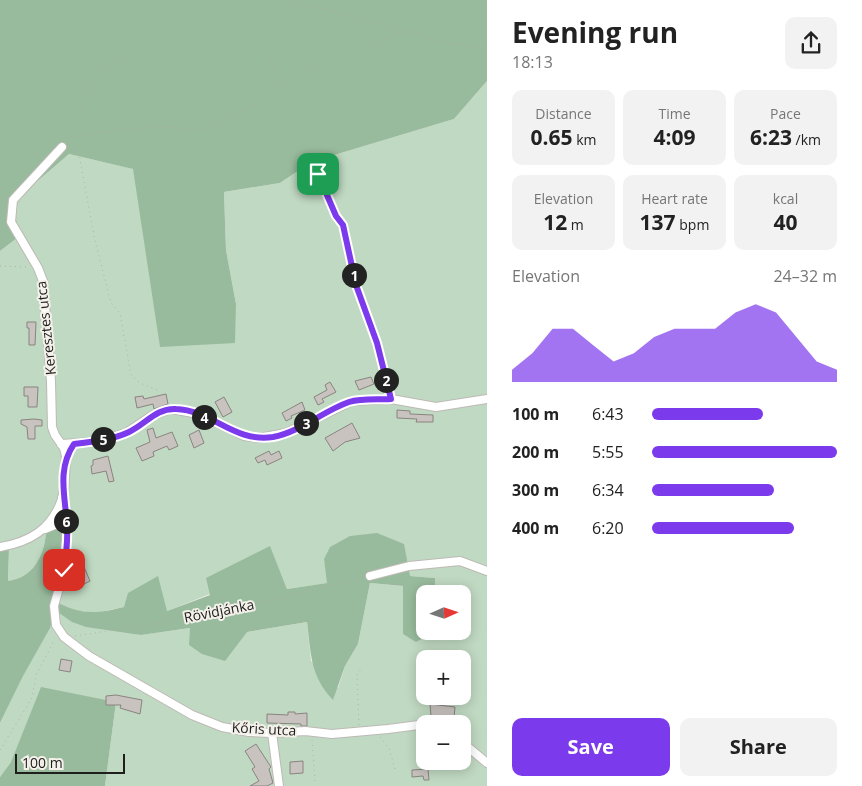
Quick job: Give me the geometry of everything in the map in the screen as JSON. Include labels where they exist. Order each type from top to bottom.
[{"type":"street","name":"Keresztes utca","points":[[45,529],[62,498],[66,456],[52,427],[43,281],[38,268],[11,222],[13,200],[62,147]]},
{"type":"street","points":[[61,444],[94,442],[126,433],[153,415],[171,409],[199,414],[244,436],[259,438],[286,433],[352,401],[391,399],[436,407],[487,399]]},
{"type":"street","name":"Keresztes utca","points":[[66,456],[74,444]]},
{"type":"street","points":[[62,498],[67,524],[64,570],[54,606],[56,625],[64,637]]},
{"type":"street","points":[[0,547],[30,538],[57,524],[67,524]]},
{"type":"street","points":[[370,576],[409,566],[460,561],[487,570]]},
{"type":"street","name":"Kőris utca","points":[[64,637],[89,656],[192,715],[222,727],[249,732],[312,732],[332,734],[416,725]]},
{"type":"street","points":[[272,732],[278,786]]},
{"type":"street","points":[[471,750],[487,763]]},
{"type":"path","points":[[52,0],[85,99]]},
{"type":"path","points":[[159,391],[140,383],[131,375],[120,313],[110,303],[94,236],[79,154],[72,148],[62,147],[99,73],[114,62],[135,52],[147,34],[193,0]]},
{"type":"path","points":[[248,0],[281,88]]},
{"type":"path","points":[[281,0],[316,7],[450,43],[487,48]]},
{"type":"path","points":[[66,138],[92,132],[136,131],[151,126],[196,130],[224,122],[301,76],[350,53],[407,31]]},
{"type":"path","points":[[318,174],[336,216],[343,225],[356,285],[377,343],[391,399]]},
{"type":"path","points":[[0,266],[38,268]]},
{"type":"path","name":"Rövidjánka","points":[[64,637],[209,615],[370,576]]},
{"type":"path","points":[[0,750],[32,698],[36,676],[50,652],[59,629]]},
{"type":"path","points":[[359,732],[356,674],[362,668]]},
{"type":"path","points":[[371,731],[385,742],[389,748],[395,769]]},
{"type":"path","points":[[312,732],[315,781]]},
{"type":"green space","points":[[0,0],[487,0],[487,81],[454,119],[311,162],[280,183],[224,192],[226,250],[236,304],[235,343],[160,347],[133,169],[69,154],[11,204],[21,235],[0,251]]},
{"type":"green space","points":[[487,81],[487,786],[105,786],[116,702],[11,762],[0,777],[0,723],[55,609],[140,635],[190,628],[247,632],[307,622],[311,661],[338,688],[345,666],[358,644],[370,583],[403,586],[403,634],[416,635],[416,640],[471,640],[471,585],[435,585],[435,578],[410,576],[324,559],[328,583],[287,589],[270,547],[210,594],[167,611],[124,607],[95,613],[71,610],[55,601],[46,533],[43,550],[36,565],[24,576],[8,582],[9,549],[0,550],[0,251],[21,235],[11,204],[69,154],[134,169],[147,249],[236,304],[226,250],[224,192],[280,183],[311,162],[454,119]]},
{"type":"green space","points":[[56,528],[68,533],[71,564],[55,601],[80,611],[96,612],[124,607],[128,593],[158,576],[167,611],[210,595],[206,578],[270,546],[287,589],[327,583],[324,559],[330,547],[350,536],[377,533],[404,544],[410,576],[435,578],[435,585],[416,585],[416,640],[420,640],[416,642],[403,634],[403,586],[370,583],[358,644],[345,666],[333,700],[320,682],[313,664],[307,622],[247,632],[225,661],[202,654],[189,645],[190,628],[141,635],[86,627],[72,622],[55,610],[50,628],[23,676],[0,723],[0,550],[9,548],[8,581],[17,579],[30,571],[40,558],[46,533]]},
{"type":"green space","points":[[41,687],[116,702],[105,786],[0,786],[0,777],[11,762]]},
{"type":"building","points":[[27,322],[36,322],[35,345],[29,345]]},
{"type":"building","points":[[371,377],[374,384],[359,390],[355,381]]},
{"type":"building","points":[[330,382],[336,392],[322,399],[324,402],[318,405],[314,397],[327,390],[325,385]]},
{"type":"building","points":[[24,387],[38,387],[37,407],[28,407],[28,396],[24,396]]},
{"type":"building","points":[[166,394],[168,404],[154,409],[153,404],[137,408],[135,397],[143,396],[144,399]]},
{"type":"building","points":[[224,397],[232,412],[223,417],[215,402]]},
{"type":"building","points":[[302,402],[305,410],[291,416],[292,418],[286,421],[282,413]]},
{"type":"building","points":[[397,410],[410,411],[410,414],[433,415],[433,422],[416,422],[417,419],[397,418]]},
{"type":"building","points":[[21,420],[42,420],[42,426],[35,426],[35,439],[28,439],[27,427],[21,424]]},
{"type":"building","points":[[352,423],[360,438],[345,442],[333,451],[325,438]]},
{"type":"building","points":[[153,428],[156,438],[172,432],[178,446],[169,450],[167,446],[153,452],[154,456],[142,461],[136,448],[150,442],[147,430]]},
{"type":"building","points":[[199,430],[204,443],[194,448],[189,435]]},
{"type":"building","points":[[269,451],[271,455],[279,451],[282,458],[267,465],[265,460],[258,463],[255,458]]},
{"type":"building","points":[[108,456],[114,481],[109,482],[106,471],[92,474],[91,466],[93,465],[93,460]]},
{"type":"building","points":[[84,567],[90,581],[84,584],[81,578],[76,581],[73,573]]},
{"type":"building","points":[[61,659],[72,661],[70,672],[59,670]]},
{"type":"building","points":[[116,695],[142,700],[140,714],[120,708],[121,705],[106,705],[106,696]]},
{"type":"building","points":[[430,705],[455,707],[454,715],[431,715]]},
{"type":"building","points":[[288,712],[295,712],[295,714],[307,713],[307,726],[301,726],[301,724],[267,723],[267,714],[288,715]]},
{"type":"building","points":[[256,744],[271,767],[269,769],[273,783],[267,786],[250,786],[259,781],[252,769],[255,767],[245,751]]},
{"type":"building","points":[[303,761],[303,773],[290,774],[290,762]]},
{"type":"building","points":[[412,770],[428,770],[429,780],[424,780],[423,776],[412,777]]},
{"type":"route","points":[[64,570],[68,540],[62,498],[66,456],[74,444],[94,442],[126,433],[158,412],[171,409],[199,414],[244,436],[259,438],[286,433],[352,401],[391,399],[382,357],[356,285],[345,240],[346,234],[318,174]]}]
